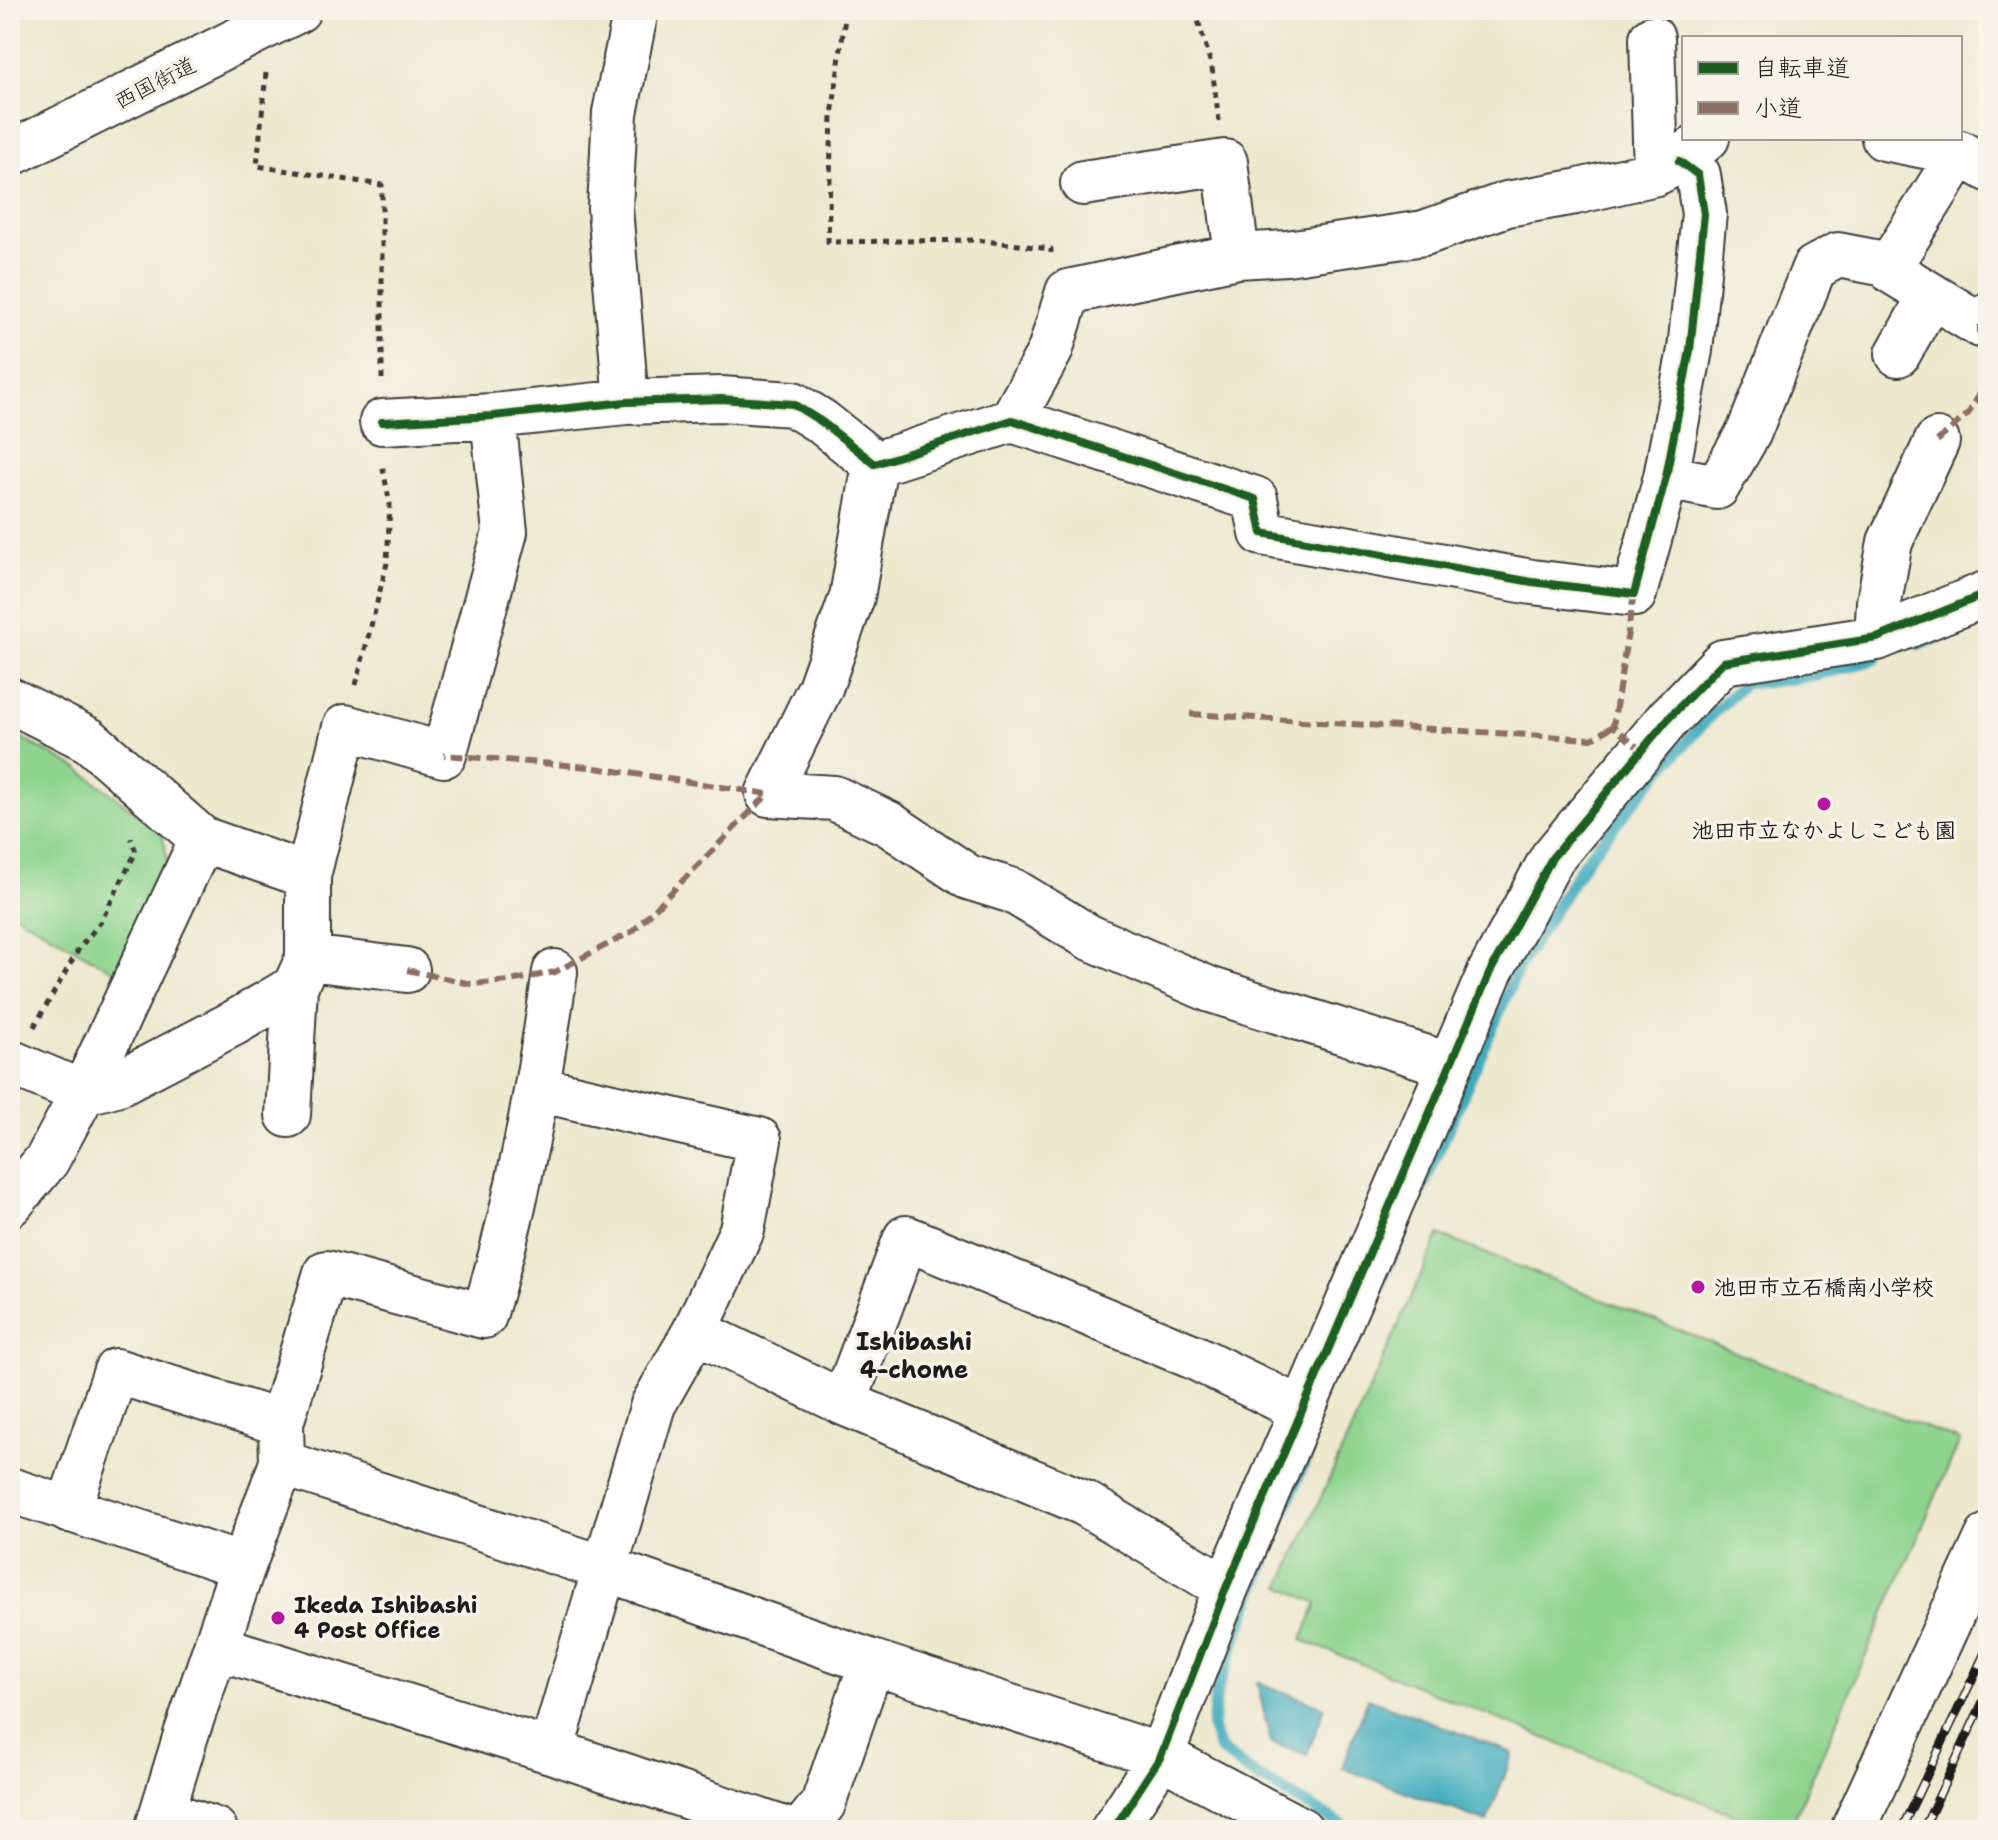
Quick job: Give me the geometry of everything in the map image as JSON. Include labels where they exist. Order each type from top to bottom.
[{"type":"street","points":[[626,402],[610,208],[615,113],[636,10]]},
{"type":"street","name":"西国街道","points":[[10,154],[284,17]]},
{"type":"street","points":[[875,464],[1012,420],[1255,499],[1262,533],[1532,582],[1634,594],[1666,477],[1690,350],[1704,214],[1698,175],[1681,157],[1652,38]]},
{"type":"street","points":[[1890,265],[1980,160],[1893,140]]},
{"type":"street","points":[[1012,420],[1050,351],[1068,292],[1237,256],[1287,253],[1424,233],[1507,204],[1575,192],[1681,157]]},
{"type":"street","points":[[1083,183],[1225,162],[1237,256]]},
{"type":"street","points":[[1666,477],[1717,487],[1749,432],[1814,268],[1838,255],[1890,265]]},
{"type":"street","points":[[1890,265],[1893,272],[1980,325],[1988,315]]},
{"type":"street","points":[[1898,354],[1931,295]]},
{"type":"street","points":[[382,422],[493,416],[626,402],[721,399],[793,404],[822,422],[875,464]]},
{"type":"street","points":[[288,1115],[308,876],[345,727],[444,755],[505,532],[493,416]]},
{"type":"street","points":[[1877,638],[1879,602],[1890,542],[1937,441]]},
{"type":"street","points":[[875,464],[852,597],[820,688],[768,794],[834,798],[889,824],[968,877],[1013,891],[1102,943],[1211,990],[1449,1065]]},
{"type":"street","points":[[1113,1830],[1161,1756],[1226,1588],[1449,1065],[1490,972],[1552,858],[1667,720],[1723,662],[1877,638],[1988,593]]},
{"type":"street","points":[[10,700],[89,740],[202,839],[308,876]]},
{"type":"street","points":[[10,1204],[47,1160],[83,1093],[202,839]]},
{"type":"street","points":[[83,1093],[119,1083],[234,1023],[302,973],[407,970]]},
{"type":"street","points":[[215,1830],[160,1821],[282,1443],[326,1273],[484,1316],[508,1236],[538,1089],[555,972]]},
{"type":"street","points":[[17,1044],[83,1093]]},
{"type":"street","points":[[538,1089],[759,1140],[742,1230],[695,1331],[653,1405],[551,1751]]},
{"type":"street","points":[[844,1403],[906,1238],[1194,1357],[1302,1410]]},
{"type":"street","points":[[695,1331],[844,1403],[1084,1503],[1226,1588]]},
{"type":"street","points":[[68,1510],[116,1371],[282,1443],[604,1568],[872,1662],[1161,1756],[1301,1830]]},
{"type":"street","points":[[10,1490],[243,1566]]},
{"type":"street","points":[[1853,1830],[1988,1536]]},
{"type":"street","points":[[216,1647],[551,1751],[787,1830]]},
{"type":"street","points":[[802,1830],[823,1804],[872,1662]]},
{"type":"path","points":[[846,10],[832,116],[828,242],[977,240],[1051,249],[1055,280],[1068,292]]},
{"type":"path","points":[[1195,10],[1212,68],[1225,162]]},
{"type":"path","points":[[284,17],[257,166],[382,185],[382,422],[378,445],[390,504],[387,563],[345,727]]},
{"type":"path","points":[[17,1044],[32,1031],[80,947],[100,923],[136,852],[127,827]]},
{"type":"green space","points":[[10,732],[79,769],[162,832],[168,863],[115,972],[10,911]]},
{"type":"green space","points":[[1439,1235],[1960,1441],[1789,1830],[1773,1830],[1302,1640],[1317,1603],[1281,1586]]},
{"type":"water","points":[[1257,1682],[1325,1707],[1307,1755],[1271,1743]]},
{"type":"water","points":[[1368,1698],[1513,1753],[1487,1822],[1342,1768]]},
{"type":"waterway","points":[[1920,644],[1988,619]]},
{"type":"waterway","points":[[1354,1344],[1520,964],[1584,863],[1650,782],[1745,683],[1811,675],[1876,658]]},
{"type":"waterway","points":[[1308,1453],[1217,1690],[1212,1728],[1219,1748],[1248,1771],[1351,1830]]},
{"type":"railway","points":[[1901,1830],[1988,1646]]},
{"type":"railway","points":[[1923,1830],[1988,1691]]},
{"type":"marked path","points":[[1980,325],[1980,339],[1988,345]]},
{"type":"marked path","points":[[1937,441],[1968,414],[1988,380]]},
{"type":"marked path","points":[[1634,594],[1613,726],[1643,752]]},
{"type":"marked path","points":[[1190,714],[1592,739],[1613,726]]},
{"type":"marked path","points":[[407,970],[471,984],[510,981],[555,972],[633,931],[768,794],[589,767],[444,755]]},
{"type":"cycle path","points":[[382,422],[493,416],[626,402],[721,399],[793,404],[822,422],[875,464],[1012,420],[1255,499],[1262,533],[1532,582],[1634,594],[1666,477],[1690,350],[1704,214],[1698,175],[1679,161]]},
{"type":"cycle path","points":[[1113,1830],[1161,1756],[1226,1588],[1490,972],[1552,858],[1667,720],[1723,662],[1877,638],[1988,593]]},
{"type":"place","name":"池田市立なかよしこども園","points":[[1824,804]]},
{"type":"place","name":"池田市立石橋南小学校","points":[[1698,1287]]},
{"type":"place","name":"Ikeda Ishibashi 4 Post Office","points":[[278,1618]]},
{"type":"district","name":"Ishibashi 4-chome","points":[[914,1356]]}]
